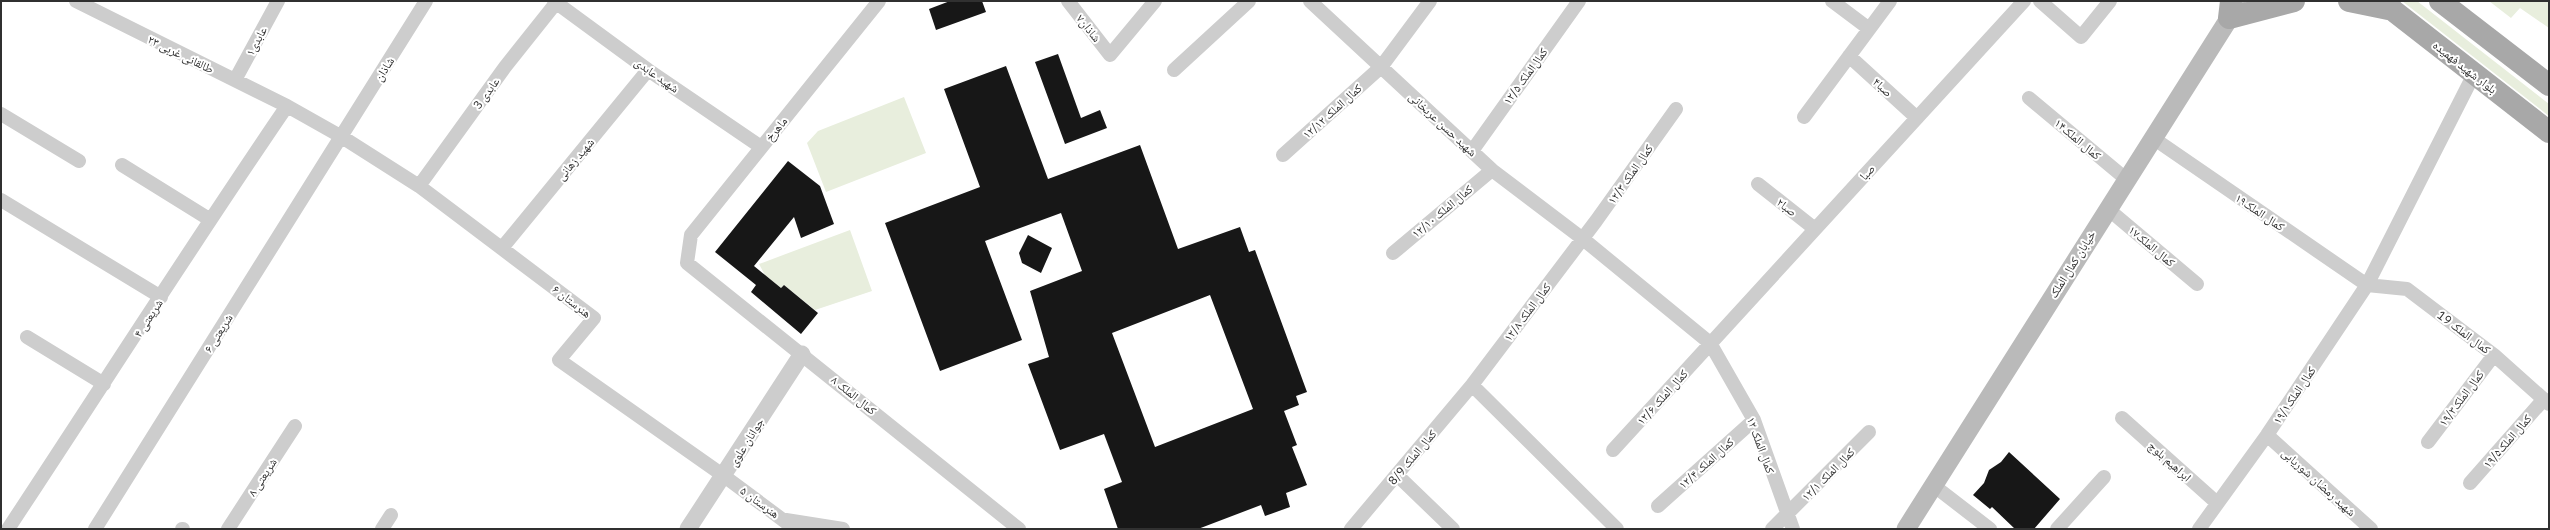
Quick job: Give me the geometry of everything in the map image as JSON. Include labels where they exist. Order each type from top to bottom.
[{"type":"main road","points":[[2233,7],[2294,1]]},
{"type":"main road","points":[[2349,1],[2387,6]]},
{"type":"main road","points":[[2440,1],[2549,85]]},
{"type":"main road","name":"بلوار شهید فهمیده","points":[[2387,6],[2549,132]]},
{"type":"main road","name":"خیابان کمال الملک","points":[[1906,529],[2153,138],[2233,7]]},
{"type":"street","name":"طالقانی غربی ۲۳","points":[[76,1],[287,106],[342,137]]},
{"type":"street","name":"عابدی۱","points":[[235,80],[278,1]]},
{"type":"street","name":"شاذان","points":[[342,137],[426,1]]},
{"type":"street","name":"ماهرخ","points":[[687,263],[691,235],[879,1]]},
{"type":"street","name":"شاذان۷","points":[[1068,1],[1110,55],[1155,1]]},
{"type":"street","points":[[1174,70],[1249,1]]},
{"type":"street","name":"شهید حسن عربخانی","points":[[1310,1],[1492,170],[1582,239],[1710,344]]},
{"type":"street","name":"کمال الملک ۱۲/۱۲","points":[[1283,155],[1381,67],[1430,1]]},
{"type":"street","name":"کمال‌الملک ۱۲/۵","points":[[1472,151],[1579,1]]},
{"type":"street","points":[[1832,1],[1868,28]]},
{"type":"street","points":[[1804,117],[1850,56],[1868,28],[1890,1]]},
{"type":"street","name":"صبا","points":[[1710,344],[2024,1]]},
{"type":"street","points":[[2040,1],[2081,37],[2110,1]]},
{"type":"street","name":"شهید عابدی","points":[[555,2],[648,70],[761,147]]},
{"type":"street","name":"عابدی 3","points":[[419,186],[505,67],[555,2]]},
{"type":"street","name":"صبا۴","points":[[1850,56],[1917,118]]},
{"type":"street","name":"شهید زهانی","points":[[502,248],[648,70]]},
{"type":"street","name":"کمال الملک۱۹/۱","points":[[2199,529],[2267,435],[2367,285],[2474,74]]},
{"type":"street","name":"کمال الملک۱۴","points":[[2029,98],[2126,179]]},
{"type":"street","name":"شریعتی ۴","points":[[8,529],[161,297],[209,219],[287,106]]},
{"type":"street","name":"کمال الملک ۱۲/۳","points":[[1582,239],[1676,109]]},
{"type":"street","points":[[1,114],[79,162]]},
{"type":"street","name":"هنرستان ۶","points":[[342,137],[419,186],[594,318],[559,360],[724,476]]},
{"type":"street","name":"شریعتی ۶","points":[[95,529],[342,137]]},
{"type":"street","name":"کمال الملک۱۹","points":[[2153,138],[2367,285]]},
{"type":"street","points":[[122,165],[209,219]]},
{"type":"street","name":"کمال الملک ۱۲/۱۰","points":[[1393,253],[1492,170]]},
{"type":"street","name":"صبا۲","points":[[1758,184],[1815,229]]},
{"type":"street","points":[[1,200],[161,297]]},
{"type":"street","name":"کمال الملک۱۷","points":[[2108,209],[2197,284]]},
{"type":"street","name":"کمال الملک ۱۲/۸","points":[[1472,385],[1582,239]]},
{"type":"street","name":"کمال الملک ۸","points":[[687,263],[1019,529]]},
{"type":"street","name":"کمال الملک 19","points":[[2367,285],[2407,289],[2494,355],[2546,401]]},
{"type":"street","points":[[27,337],[104,384]]},
{"type":"street","name":"کمال الملک ۱۲","points":[[1710,344],[1754,420],[1786,516],[1793,529]]},
{"type":"street","name":"کمال الملک ۱۲/۶","points":[[1613,450],[1710,344]]},
{"type":"street","name":"جوانان علوی","points":[[688,529],[724,476],[802,354]]},
{"type":"street","name":"کمال الملک۱۹/۳","points":[[2428,442],[2494,355]]},
{"type":"street","points":[[1472,385],[1617,529]]},
{"type":"street","name":"کمال الملک 8/9","points":[[1351,529],[1472,385]]},
{"type":"street","name":"کمال الملک۱۹/۵","points":[[2470,483],[2546,401]]},
{"type":"street","name":"ابراهیم بلوچ","points":[[2122,418],[2217,504]]},
{"type":"street","name":"کمال الملک ۱۲/۴","points":[[1658,506],[1754,420]]},
{"type":"street","name":"شریعتی ۸","points":[[228,529],[295,426]]},
{"type":"street","name":"کمال الملک ۱۲/۱","points":[[1772,529],[1869,432]]},
{"type":"street","name":"شهید رمضان شوریابی","points":[[2267,435],[2371,529]]},
{"type":"street","points":[[1397,475],[1453,529]]},
{"type":"street","name":"هنرستان ۵","points":[[724,476],[790,524]]},
{"type":"street","points":[[2057,529],[2104,477]]},
{"type":"street","points":[[1933,485],[1990,529]]},
{"type":"street","points":[[382,529],[391,515]]},
{"type":"street","points":[[790,524],[843,529]]},
{"type":"green space","points":[[2402,1],[2417,1],[2549,104],[2549,116]]},
{"type":"green space","points":[[2489,1],[2549,1],[2549,28],[2520,8],[2511,18]]},
{"type":"green space","points":[[904,97],[926,153],[826,192],[807,143],[818,131]]},
{"type":"green space","points":[[850,230],[872,291],[815,310],[784,285],[781,288],[765,275],[759,264]]},
{"type":"building","points":[[950,1],[982,1],[986,12],[936,30],[929,9]]},
{"type":"building","points":[[1058,54],[1081,118],[1100,110],[1107,128],[1065,144],[1035,62]]},
{"type":"building","points":[[1006,66],[1048,179],[1140,145],[1178,249],[1240,227],[1249,252],[1255,250],[1307,392],[1296,396],[1299,405],[1284,411],[1297,445],[1292,447],[1307,485],[1286,493],[1290,507],[1265,516],[1261,505],[1198,529],[1118,529],[1104,489],[1122,482],[1104,434],[1060,450],[1028,364],[1049,357],[1030,291],[1082,271],[1061,213],[985,241],[1022,340],[940,371],[885,223],[980,187],[944,89]],"holes":[[[1210,295],[1253,409],[1155,447],[1112,333]]]},
{"type":"building","points":[[788,161],[820,186],[834,224],[801,238],[794,217],[754,266],[781,288],[784,285],[818,313],[801,334],[751,292],[756,285],[715,252]]},
{"type":"building","points":[[1028,235],[1052,248],[1041,273],[1022,263],[1019,253]]},
{"type":"building","points":[[2009,452],[2060,499],[2034,529],[2015,529],[1992,507],[1990,509],[1973,495],[1984,483],[1989,470],[2001,462]]}]
